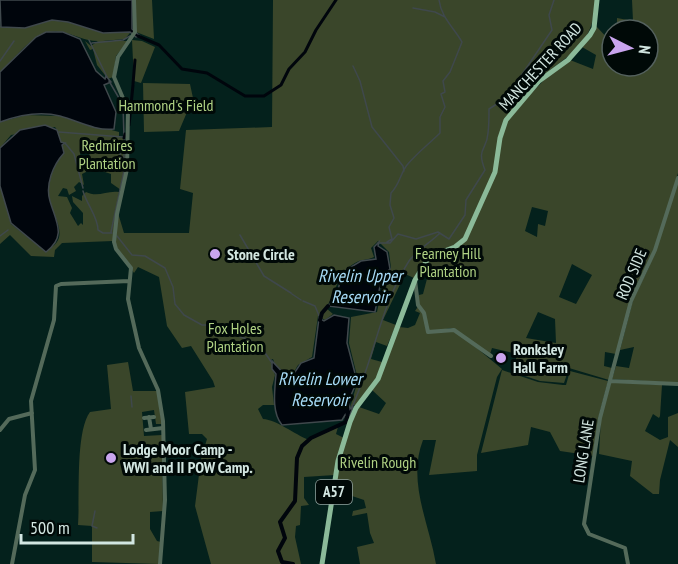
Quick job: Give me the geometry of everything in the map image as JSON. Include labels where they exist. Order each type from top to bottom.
[{"type":"main road","name":"MANCHESTER ROAD","points":[[322,564],[338,461],[350,422],[378,379],[415,280],[429,257],[455,247],[465,239],[495,172],[500,138],[506,120],[539,81],[568,60],[590,35],[594,28],[597,0]]},
{"type":"street","points":[[134,0],[134,34],[118,57],[114,78],[128,110],[127,169],[118,209],[114,242],[118,252],[130,267],[128,298],[137,342],[158,388],[164,428],[165,503],[160,564]]},
{"type":"street","name":"ROD SIDE","points":[[610,381],[631,301],[655,250],[678,178]]},
{"type":"street","points":[[415,280],[417,303],[424,313],[428,332],[454,330],[491,356]]},
{"type":"street","points":[[12,564],[25,495],[35,470],[31,398],[54,319],[56,285],[129,281]]},
{"type":"street","points":[[610,381],[678,384]]},
{"type":"street","name":"LONG LANE","points":[[610,381],[600,418],[584,526],[591,535],[624,547],[628,564]]},
{"type":"street","points":[[0,430],[9,419],[32,413]]},
{"type":"street","points":[[144,418],[152,417],[148,430],[164,428]]},
{"type":"green space","points":[[135,0],[152,0],[154,39],[136,32]]},
{"type":"green space","points":[[273,0],[596,0],[587,36],[574,51],[536,82],[513,109],[514,111],[546,78],[570,60],[593,69],[596,55],[582,47],[596,26],[600,30],[600,78],[660,78],[660,18],[633,18],[632,0],[678,0],[678,173],[656,245],[632,294],[616,354],[605,352],[604,366],[612,368],[609,380],[569,368],[564,383],[540,381],[513,372],[517,354],[492,348],[490,354],[451,328],[435,331],[449,330],[461,335],[502,369],[497,377],[477,455],[477,471],[429,475],[436,440],[423,440],[417,471],[418,486],[436,564],[360,564],[357,547],[374,543],[367,513],[352,516],[353,511],[366,508],[364,500],[352,496],[335,500],[342,452],[353,418],[359,407],[379,414],[386,403],[372,390],[378,383],[399,327],[408,328],[415,325],[420,313],[415,311],[419,305],[419,295],[423,294],[428,275],[418,270],[414,278],[405,274],[383,320],[396,325],[387,346],[376,342],[371,359],[382,362],[376,382],[356,406],[353,405],[350,408],[358,380],[349,343],[351,317],[377,312],[384,278],[391,268],[389,252],[378,241],[371,248],[374,257],[355,263],[344,272],[326,308],[333,314],[325,320],[318,316],[312,357],[298,365],[291,377],[275,365],[273,359],[270,360],[275,375],[272,387],[274,405],[263,405],[258,409],[263,419],[274,422],[309,440],[338,427],[336,434],[344,438],[335,475],[304,477],[304,498],[309,505],[301,506],[300,525],[296,526],[295,537],[301,564],[211,564],[195,506],[201,459],[207,439],[202,434],[189,434],[185,392],[215,387],[191,346],[182,348],[167,326],[159,277],[138,267],[134,273],[115,245],[118,213],[124,233],[189,233],[193,193],[180,189],[186,130],[272,127]],"holes":[[[532,207],[548,211],[545,226],[538,224],[537,237],[525,231]],[[572,264],[592,275],[576,304],[559,297]],[[538,312],[555,319],[556,343],[526,338]]]},
{"type":"green space","points":[[48,20],[68,22],[103,33],[130,33],[125,39],[103,41],[128,41],[116,56],[113,77],[108,79],[97,65],[93,49],[90,50],[85,41],[91,46],[98,41],[61,32],[43,34],[35,39],[0,72],[0,26],[25,28]]},
{"type":"green space","points":[[132,40],[142,41],[155,47],[141,83],[134,81]]},
{"type":"green space","name":"Hammond's Field","points":[[143,83],[190,84],[193,98],[179,131],[144,132]]},
{"type":"green space","name":"Redmires Plantation","points":[[26,115],[59,116],[119,132],[119,137],[125,138],[126,169],[121,190],[111,183],[111,174],[99,170],[89,171],[91,165],[89,152],[80,153],[79,166],[86,169],[86,172],[82,174],[84,185],[79,182],[74,187],[76,191],[69,195],[67,189],[63,188],[58,196],[67,197],[72,208],[70,213],[78,226],[81,223],[83,225],[83,213],[73,202],[72,196],[82,201],[82,196],[86,192],[95,194],[119,192],[113,241],[62,243],[55,250],[54,257],[31,256],[10,235],[0,244],[0,186],[11,224],[45,251],[54,246],[60,233],[49,197],[52,174],[64,153],[55,127],[11,135],[0,148],[0,122]]},
{"type":"green space","points":[[678,181],[678,383],[612,379],[616,366],[629,368],[634,347],[620,350],[633,300],[649,267]]},
{"type":"green space","points":[[128,362],[133,391],[157,391],[162,424],[156,424],[154,410],[142,412],[144,436],[162,435],[163,511],[150,512],[150,529],[157,541],[161,542],[159,564],[92,562],[92,526],[78,525],[80,449],[85,421],[90,412],[111,409],[107,365]]},
{"type":"green space","points":[[502,370],[538,382],[563,385],[566,385],[570,371],[608,381],[598,419],[594,456],[560,451],[550,432],[531,427],[528,445],[481,453]]},
{"type":"green space","points":[[611,382],[662,385],[660,416],[659,418],[653,414],[645,431],[660,440],[668,437],[668,417],[678,413],[678,447],[670,440],[660,480],[659,494],[653,494],[630,476],[632,461],[599,454],[601,418]]},
{"type":"water","points":[[0,0],[132,0],[132,29],[140,36],[136,37],[130,32],[103,33],[68,22],[52,20],[25,28],[1,27]]},
{"type":"water","points":[[46,32],[63,32],[80,39],[96,71],[105,79],[106,76],[111,82],[104,85],[116,112],[114,129],[93,127],[60,116],[45,114],[22,116],[0,122],[0,72],[36,37]]},
{"type":"water","points":[[45,125],[57,130],[61,142],[65,143],[62,145],[64,153],[56,163],[49,182],[50,201],[57,222],[58,234],[46,252],[11,223],[0,186],[0,148],[20,130]]},
{"type":"water","name":"Rivelin Upper Reservoir","points":[[379,242],[378,246],[387,252],[390,269],[379,278],[380,286],[375,312],[328,306],[337,295],[341,277],[346,270],[361,261],[376,259],[374,247]]},
{"type":"water","name":"Rivelin Lower Reservoir","points":[[334,315],[349,318],[347,343],[357,381],[349,400],[350,409],[353,406],[349,419],[346,420],[345,415],[342,420],[282,425],[276,414],[276,374],[272,369],[272,361],[288,378],[291,378],[301,363],[314,358],[319,318],[324,321]]},
{"type":"waterway","points":[[138,36],[159,45],[182,69],[207,73],[245,96],[264,96],[281,85],[289,69],[305,52],[316,30],[336,0]]},
{"type":"waterway","points":[[387,242],[392,239],[389,227],[394,218],[390,205],[391,193],[407,165],[440,133],[440,117],[445,107],[441,94],[445,92],[443,81],[450,72],[462,42],[445,17],[439,0]]},
{"type":"waterway","points":[[378,243],[390,243],[398,234],[416,239],[438,232],[449,239],[465,215],[466,200],[485,170],[482,153],[489,127],[489,109],[506,98],[552,30],[549,15],[554,0]]},
{"type":"waterway","points":[[413,8],[435,12],[445,17]]},
{"type":"waterway","points":[[92,43],[123,40],[130,36]]},
{"type":"waterway","points":[[89,40],[107,77]]},
{"type":"waterway","points":[[0,61],[14,41]]},
{"type":"waterway","points":[[133,84],[135,60]]},
{"type":"waterway","points":[[353,66],[360,81],[372,127],[403,166],[404,171]]},
{"type":"waterway","points":[[109,81],[123,105],[124,138],[124,171],[111,232]]},
{"type":"waterway","points":[[129,125],[133,85]]},
{"type":"waterway","points":[[59,132],[123,137]]},
{"type":"waterway","points":[[124,138],[125,134]]},
{"type":"waterway","points":[[65,143],[74,154],[83,188]]},
{"type":"waterway","points":[[118,147],[123,166]]},
{"type":"waterway","points":[[83,191],[98,230],[103,233],[112,233]]},
{"type":"waterway","points":[[0,236],[8,230]]},
{"type":"waterway","points":[[352,407],[399,278],[412,257],[440,233]]},
{"type":"waterway","points":[[240,235],[264,276],[291,293]]},
{"type":"waterway","points":[[117,236],[132,255],[145,256],[165,268],[173,287],[175,304],[184,315],[202,325],[217,325],[226,332],[250,340],[263,350],[272,363]]},
{"type":"waterway","points":[[292,294],[301,300]]},
{"type":"waterway","points":[[303,301],[315,306],[320,318]]},
{"type":"waterway","points":[[320,320],[328,306]]},
{"type":"waterway","points":[[131,396],[132,407]]},
{"type":"waterway","points":[[293,564],[282,562],[278,551],[285,538],[280,522],[295,501],[297,458],[302,446],[311,438],[346,422],[347,417]]},
{"type":"waterway","points":[[95,511],[92,526],[97,528]]},
{"type":"place","name":"Stone Circle","points":[[215,254]]},
{"type":"place","name":"Ronksley Hall Farm","points":[[501,358]]},
{"type":"place","name":"Lodge Moor Camp - WWI and II POW Camp.","points":[[111,458]]},
{"type":"park label","name":"Fearney Hill Plantation","points":[[448,262]]},
{"type":"park label","name":"Fox Holes Plantation","points":[[235,337]]},
{"type":"park label","name":"Rivelin Rough","points":[[378,462]]}]
